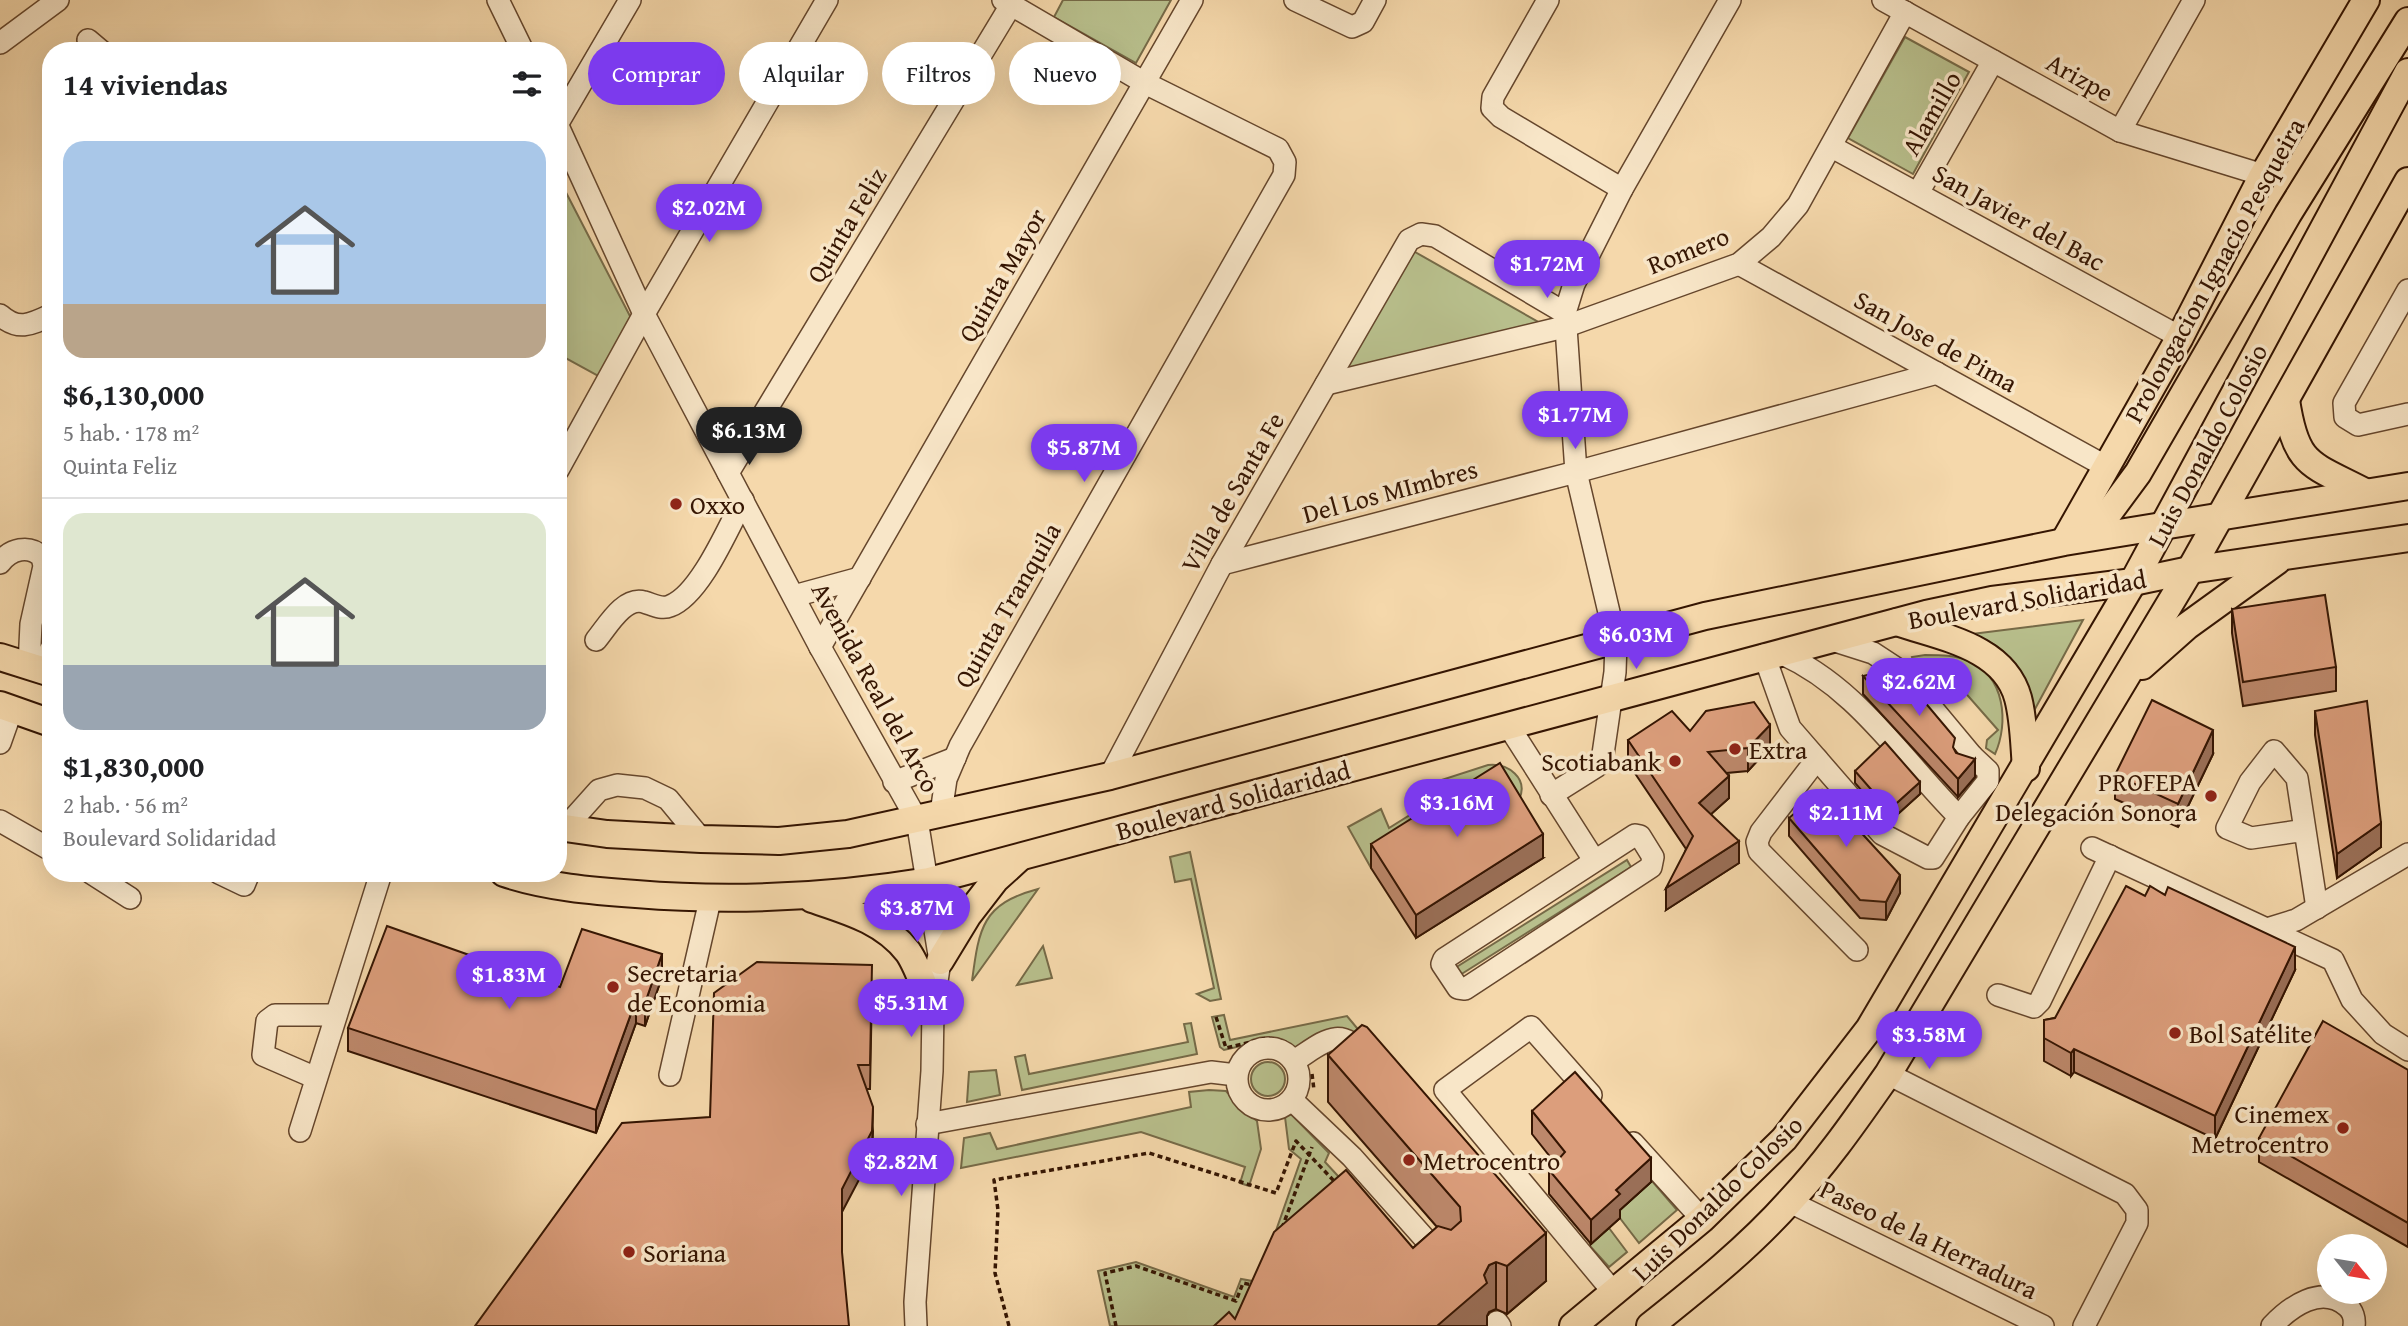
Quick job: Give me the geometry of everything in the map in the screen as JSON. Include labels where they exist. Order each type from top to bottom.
[{"type":"main road","name":"Prolongacion Ignacio Pesqueira","points":[[2064,542],[2180,337],[2263,175],[2366,0]]},
{"type":"main road","points":[[2064,542],[2107,515],[2130,484],[2288,214],[2408,21]]},
{"type":"main road","name":"Luis Donaldo Colosio","points":[[1573,1326],[1615,1294],[1702,1219],[1784,1139],[1838,1073],[1869,1029],[2026,768],[2133,582],[2408,72]]},
{"type":"main road","name":"Luis Donaldo Colosio","points":[[1650,1326],[1712,1277],[1790,1202],[1839,1144],[1888,1074],[2190,570],[2408,181]]},
{"type":"main road","points":[[2286,400],[2294,441],[2301,454],[2313,465],[2365,492]]},
{"type":"main road","name":"Boulevard Solidaridad","points":[[567,828],[607,834],[779,841],[848,834],[1111,776],[1705,616],[2064,542],[2408,486]]},
{"type":"main road","name":"Boulevard Solidaridad","points":[[548,882],[591,891],[710,900],[804,896],[929,881],[1611,695],[1896,622],[1992,600],[2133,582],[2190,570],[2408,538]]},
{"type":"main road","points":[[2120,686],[2187,626],[2285,556]]},
{"type":"main road","points":[[1896,622],[1964,645],[1985,654],[2000,666],[2010,679],[2018,697],[2026,768]]},
{"type":"main road","points":[[0,657],[42,664]]},
{"type":"main road","points":[[6,707],[42,720]]},
{"type":"main road","points":[[940,961],[968,915],[995,880],[1019,858]]},
{"type":"main road","points":[[804,896],[860,915],[886,930],[909,953],[933,1008]]},
{"type":"street","points":[[0,43],[58,0]]},
{"type":"street","points":[[498,0],[519,42]]},
{"type":"street","points":[[567,108],[629,0]]},
{"type":"street","points":[[567,454],[644,314],[827,0]]},
{"type":"street","name":"Quinta Mayor","points":[[820,647],[1192,0]]},
{"type":"street","points":[[1295,0],[1352,27],[1363,22],[1375,0]]},
{"type":"street","points":[[1548,0],[1493,97],[1492,108],[1501,117],[1622,189]]},
{"type":"street","points":[[1551,795],[1597,766],[1606,740],[1616,642],[1576,472],[1565,320],[1574,284],[1622,189],[1730,0]]},
{"type":"street","name":"Arizpe","points":[[1883,0],[2120,131],[2263,175]]},
{"type":"street","points":[[1007,3],[1145,83]]},
{"type":"street","name":"Quinta Feliz","points":[[729,473],[1007,3]]},
{"type":"street","points":[[2120,131],[2187,3]]},
{"type":"street","name":"Romero","points":[[1326,384],[1565,320],[1739,264],[1771,237],[1798,205],[1905,12]]},
{"type":"street","name":"Alamillo","points":[[1918,193],[1993,61]]},
{"type":"street","name":"Quinta Tranquila","points":[[929,817],[955,758],[1284,175],[1285,162],[1278,149],[1145,83]]},
{"type":"street","name":"Avenida Real del Arco","points":[[567,144],[644,314],[820,647],[894,782],[929,817],[929,881],[940,961],[933,1008],[915,1302],[916,1326]]},
{"type":"street","name":"San Javier del Bac","points":[[1832,147],[2180,337]]},
{"type":"street","name":"Villa de Santa Fe","points":[[1111,776],[1222,564],[1409,240],[1421,234],[1435,236],[1565,320]]},
{"type":"street","name":"San Jose de Pima","points":[[1739,264],[2105,466]]},
{"type":"street","points":[[2408,290],[2344,402],[2343,410],[2345,417],[2358,425],[2408,414]]},
{"type":"street","points":[[0,315],[11,325],[26,327],[42,319]]},
{"type":"street","name":"Del Los MImbres","points":[[1222,564],[1576,472],[1937,373]]},
{"type":"street","points":[[596,640],[626,605],[641,600],[656,607],[670,606],[697,583],[743,500]]},
{"type":"street","points":[[0,563],[6,555],[17,550],[34,551],[42,556]]},
{"type":"street","points":[[42,575],[31,624],[42,664]]},
{"type":"street","points":[[794,596],[860,578]]},
{"type":"street","points":[[1771,653],[1790,728],[1882,834],[1928,858],[1933,858],[1989,777],[1939,723],[1902,672],[1873,653],[1828,639]]},
{"type":"street","points":[[1771,653],[1827,677],[1905,753],[1959,817]]},
{"type":"street","points":[[0,743],[6,707]]},
{"type":"street","points":[[1508,725],[1594,860]]},
{"type":"street","points":[[894,782],[955,758]]},
{"type":"street","points":[[1817,759],[1761,832],[1757,842],[1759,852],[1857,950]]},
{"type":"street","points":[[567,822],[598,790],[617,785],[645,788],[668,799],[701,839]]},
{"type":"street","points":[[0,821],[42,845]]},
{"type":"street","points":[[2305,830],[2317,908]]},
{"type":"street","points":[[1635,835],[1640,836],[1654,863],[1465,989],[1458,988],[1442,964],[1444,959],[1594,860],[1635,835]]},
{"type":"street","points":[[1998,995],[2034,1007],[2040,1001],[2101,852],[2267,929],[2339,953],[2352,1000],[2383,1034],[2408,1050]]},
{"type":"street","points":[[2267,929],[2296,920],[2408,855]]},
{"type":"street","points":[[105,882],[130,898]]},
{"type":"street","points":[[300,1131],[378,882]]},
{"type":"street","points":[[670,1075],[710,900]]},
{"type":"street","points":[[316,1078],[263,1055],[267,1021],[275,1015],[336,1016]]},
{"type":"street","points":[[1602,1108],[1531,1027],[1445,1090],[1615,1294]]},
{"type":"street","points":[[1299,1058],[1325,1042],[1341,1037],[1350,1040],[1369,1062]]},
{"type":"street","points":[[1261,1048],[1282,1050],[1299,1058],[1300,1084],[1292,1100],[1279,1109],[1257,1109],[1240,1095],[1236,1074],[1242,1062],[1261,1048]]},
{"type":"street","points":[[928,1124],[1211,1072],[1236,1074]]},
{"type":"street","points":[[1888,1074],[2125,1195],[2131,1202],[2137,1210],[2137,1223],[2084,1326]]},
{"type":"street","points":[[1292,1100],[1352,1157],[1448,1265]]},
{"type":"street","points":[[1620,1128],[1702,1219]]},
{"type":"street","name":"Paseo de la Herradura","points":[[1790,1202],[2043,1326]]},
{"type":"street","points":[[2272,1326],[2289,1308],[2311,1298],[2327,1297],[2340,1301],[2350,1309],[2354,1326]]},
{"type":"path","points":[[1216,1017],[1226,1048],[1276,1039],[1294,1046],[1299,1058],[1312,1072],[1311,1084],[1321,1099]]},
{"type":"path","points":[[1009,1326],[995,1273],[999,1210],[994,1180],[1149,1153],[1276,1193],[1296,1141],[1343,1190]]},
{"type":"path","points":[[1278,1239],[1314,1144]]},
{"type":"path","points":[[1116,1326],[1105,1273],[1136,1266],[1236,1301],[1242,1283],[1260,1286]]},
{"type":"green space","points":[[1063,0],[1171,0],[1136,63],[1121,55],[1121,42],[1099,42],[1054,17]]},
{"type":"green space","points":[[1905,37],[1969,72],[1913,174],[1848,138]]},
{"type":"green space","points":[[567,194],[631,318],[600,377],[567,359]]},
{"type":"green space","points":[[1408,248],[1549,328],[1329,383]]},
{"type":"green space","points":[[2083,620],[2035,709],[2014,663],[1998,647],[1972,634]]},
{"type":"green space","points":[[1925,655],[1964,659],[1981,668],[1990,678],[1997,689],[2002,715],[2002,728],[1995,754],[1986,748],[1987,740],[1998,730],[1941,665],[1923,678],[1917,675],[1912,657]]},
{"type":"green space","points":[[1488,765],[1509,769],[1515,774],[1521,785],[1519,800],[1371,868],[1348,827],[1381,809],[1389,828],[1437,798],[1429,784]]},
{"type":"green space","points":[[1190,852],[1221,999],[1210,1001],[1197,994],[1214,988],[1191,879],[1175,882],[1170,857]]},
{"type":"green space","points":[[1627,860],[1631,867],[1460,975],[1455,968]]},
{"type":"green space","points":[[1038,889],[972,981],[981,933],[994,911],[1019,895]]},
{"type":"green space","points":[[1043,946],[1052,978],[1017,985]]},
{"type":"green space","points":[[1224,1015],[1230,1040],[1347,1016],[1381,1057],[1364,1045],[1295,1052],[1277,1042],[1267,1040],[1224,1050],[1220,1047],[1212,1017]]},
{"type":"green space","points":[[1191,1023],[1197,1054],[1022,1090],[1015,1057],[1025,1055],[1029,1074],[1188,1042],[1184,1024]]},
{"type":"green space","points":[[1268,1062],[1280,1067],[1285,1079],[1280,1091],[1268,1096],[1256,1091],[1251,1079],[1256,1067]]},
{"type":"green space","points":[[996,1070],[1000,1095],[967,1102],[969,1072]]},
{"type":"green space","points":[[1226,1091],[1257,1121],[1261,1149],[1249,1186],[1240,1183],[1245,1167],[1141,1132],[961,1168],[964,1138],[990,1133],[997,1149],[1191,1107],[1189,1092]]},
{"type":"green space","points":[[1290,1113],[1329,1153],[1325,1162],[1377,1218],[1253,1326],[1110,1326],[1098,1271],[1136,1262],[1234,1297],[1241,1279],[1258,1282],[1301,1159],[1289,1149],[1285,1117]]},
{"type":"green space","points":[[1652,1181],[1677,1210],[1639,1243],[1616,1213]]},
{"type":"green space","points":[[1609,1228],[1627,1252],[1609,1267],[1589,1245]]},
{"type":"building","points":[[2325,595],[2336,667],[2243,682],[2232,609]]},
{"type":"building","points":[[1896,668],[1955,738],[1953,747],[1956,753],[1975,759],[1958,779],[1863,676]]},
{"type":"building","points":[[2152,700],[2213,730],[2178,804],[2115,775]]},
{"type":"building","points":[[2367,701],[2381,823],[2337,854],[2315,711]]},
{"type":"building","points":[[1754,702],[1770,725],[1748,748],[1708,752],[1729,776],[1699,803],[1739,841],[1666,888],[1693,836],[1628,740],[1672,711],[1690,731],[1706,711]]},
{"type":"building","points":[[1885,742],[1920,782],[1889,810],[1855,771]]},
{"type":"building","points":[[1500,763],[1543,834],[1416,915],[1371,844]]},
{"type":"building","points":[[1822,790],[1900,875],[1886,902],[1860,900],[1789,818]]},
{"type":"building","name":"Bol Satélite","points":[[2126,886],[2145,896],[2150,886],[2165,895],[2168,887],[2295,947],[2215,1116],[2074,1049],[2071,1053],[2044,1038],[2044,1020],[2055,1018]]},
{"type":"building","points":[[387,926],[560,987],[582,929],[662,954],[645,1003],[636,1000],[596,1110],[348,1028]]},
{"type":"building","points":[[757,962],[872,965],[870,1065],[858,1065],[873,1107],[872,1131],[842,1189],[842,1252],[849,1326],[475,1326],[622,1123],[710,1117],[714,993]]},
{"type":"building","name":"Cinemex Metrocentro","points":[[2323,1021],[2408,1070],[2408,1223],[2259,1138]]},
{"type":"building","points":[[1362,1025],[1367,1027],[1546,1233],[1507,1266],[1496,1262],[1489,1265],[1484,1275],[1487,1283],[1437,1326],[1214,1326],[1229,1312],[1235,1319],[1274,1232],[1346,1170],[1413,1248],[1438,1226],[1451,1230],[1461,1221],[1460,1207],[1328,1055]]},
{"type":"building","points":[[1575,1072],[1651,1158],[1616,1190],[1620,1194],[1591,1220],[1549,1170],[1565,1152],[1532,1111]]},
{"type":"place","name":"Oxxo","points":[[676,504]]},
{"type":"place","name":"Extra","points":[[1735,749]]},
{"type":"place","name":"Scotiabank","points":[[1675,761]]},
{"type":"place","name":"PROFEPA Delegación Sonora","points":[[2211,796]]},
{"type":"place","name":"Secretaria de Economia","points":[[613,987]]},
{"type":"place","name":"Bol Satélite","points":[[2175,1033]]},
{"type":"place","name":"Cinemex Metrocentro","points":[[2343,1128]]},
{"type":"place","name":"Metrocentro","points":[[1409,1160]]},
{"type":"place","name":"Soriana","points":[[629,1252]]}]
